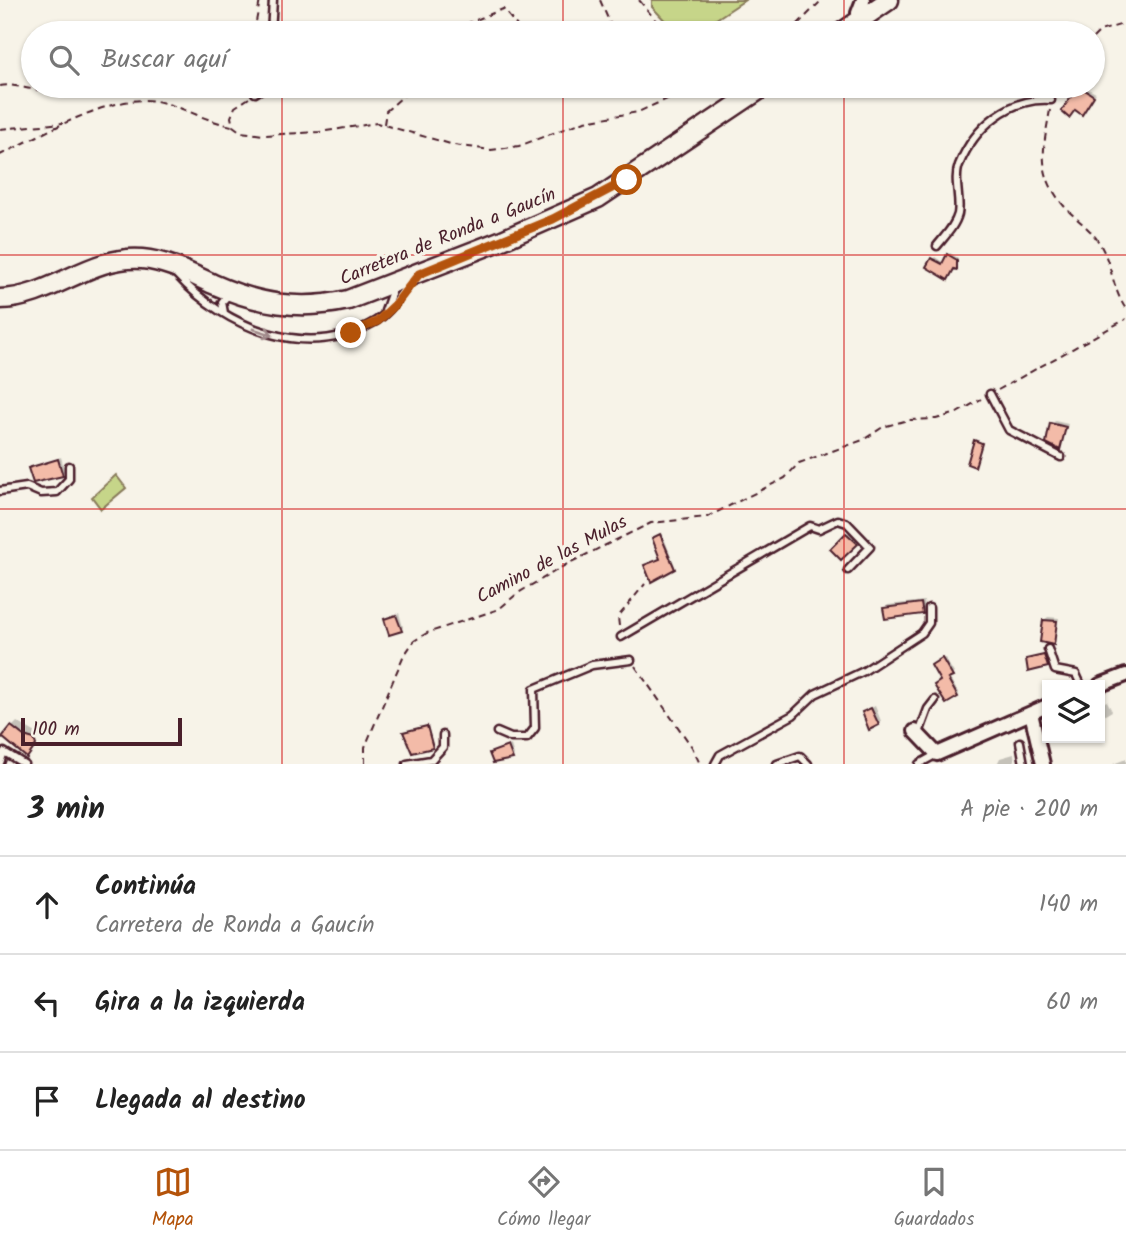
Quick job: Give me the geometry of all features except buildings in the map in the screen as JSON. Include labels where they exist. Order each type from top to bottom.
[{"type":"main road","points":[[860,20],[889,0]]},
{"type":"main road","name":"Carretera de Ronda a Gaucín","points":[[0,299],[35,294],[108,261],[146,259],[169,265],[235,293],[273,305],[301,306],[338,302],[419,274],[598,198],[747,98]]},
{"type":"street","points":[[860,20],[858,13],[863,0]]},
{"type":"street","points":[[1105,683],[1126,675]]},
{"type":"street","points":[[916,733],[937,754],[1042,708]]},
{"type":"street","points":[[1031,713],[1043,764]]},
{"type":"lane","points":[[272,21],[273,0]]},
{"type":"lane","points":[[937,246],[951,230],[958,213],[958,166],[985,124],[1000,112],[1033,99],[1051,100]]},
{"type":"lane","points":[[169,265],[181,279],[224,313],[249,328],[283,339],[351,333],[383,316],[419,274]]},
{"type":"lane","points":[[383,316],[391,294],[386,287]]},
{"type":"lane","points":[[224,313],[222,302],[225,295],[235,293]]},
{"type":"lane","points":[[990,394],[1009,430],[1060,457]]},
{"type":"lane","points":[[0,491],[27,486],[41,493],[57,492],[69,479],[69,466]]},
{"type":"lane","points":[[621,637],[810,526],[819,529],[838,520],[847,523],[870,547],[848,570]]},
{"type":"lane","points":[[715,764],[720,755],[793,715],[815,694],[864,671],[922,633],[929,623],[929,608]]},
{"type":"lane","points":[[1048,649],[1055,670],[1076,674],[1079,680]]},
{"type":"lane","points":[[497,732],[511,737],[527,738],[535,728],[534,689],[592,665],[631,660]]},
{"type":"lane","points":[[916,733],[935,700]]},
{"type":"lane","points":[[407,764],[431,760],[443,747],[443,735]]},
{"type":"lane","points":[[1020,742],[1024,764]]},
{"type":"lane","points":[[0,764],[4,752],[24,764]]},
{"type":"lane","points":[[919,764],[937,754]]},
{"type":"lane","points":[[777,764],[800,757],[808,764]]},
{"type":"path","points":[[256,21],[260,0]]},
{"type":"path","points":[[600,0],[609,21]]},
{"type":"path","points":[[639,0],[656,21]]},
{"type":"path","points":[[801,21],[822,0]]},
{"type":"path","points":[[473,21],[503,9],[513,21]]},
{"type":"path","points":[[1105,29],[1123,24]]},
{"type":"path","points":[[0,86],[21,89]]},
{"type":"path","points":[[233,126],[231,117],[235,107],[248,98]]},
{"type":"path","points":[[384,125],[386,111],[401,98]]},
{"type":"path","points":[[0,155],[67,123],[139,99],[156,101],[233,126],[241,132],[264,135],[384,125],[424,138],[491,150],[519,146],[585,121],[638,112],[665,98]]},
{"type":"path","points":[[1051,100],[1042,158],[1047,182],[1063,206],[1097,239],[1112,268],[1119,299],[1126,309]]},
{"type":"path","points":[[0,129],[67,123]]},
{"type":"path","name":"Camino de las Mulas","points":[[365,764],[365,747],[403,657],[414,641],[427,633],[499,609],[518,593],[569,563],[651,523],[707,517],[785,478],[799,463],[863,440],[883,427],[957,413],[1126,320]]},
{"type":"path","points":[[621,637],[618,617],[645,584]]},
{"type":"path","points":[[631,660],[692,747],[700,764]]},
{"type":"green space","points":[[652,0],[745,0],[713,21],[665,21],[652,7]]},
{"type":"green space","points":[[116,475],[126,488],[101,509],[92,497]]},
{"type":"route","points":[[351,333],[378,321],[395,305],[409,283],[419,274],[553,219],[598,198],[627,180]]}]
